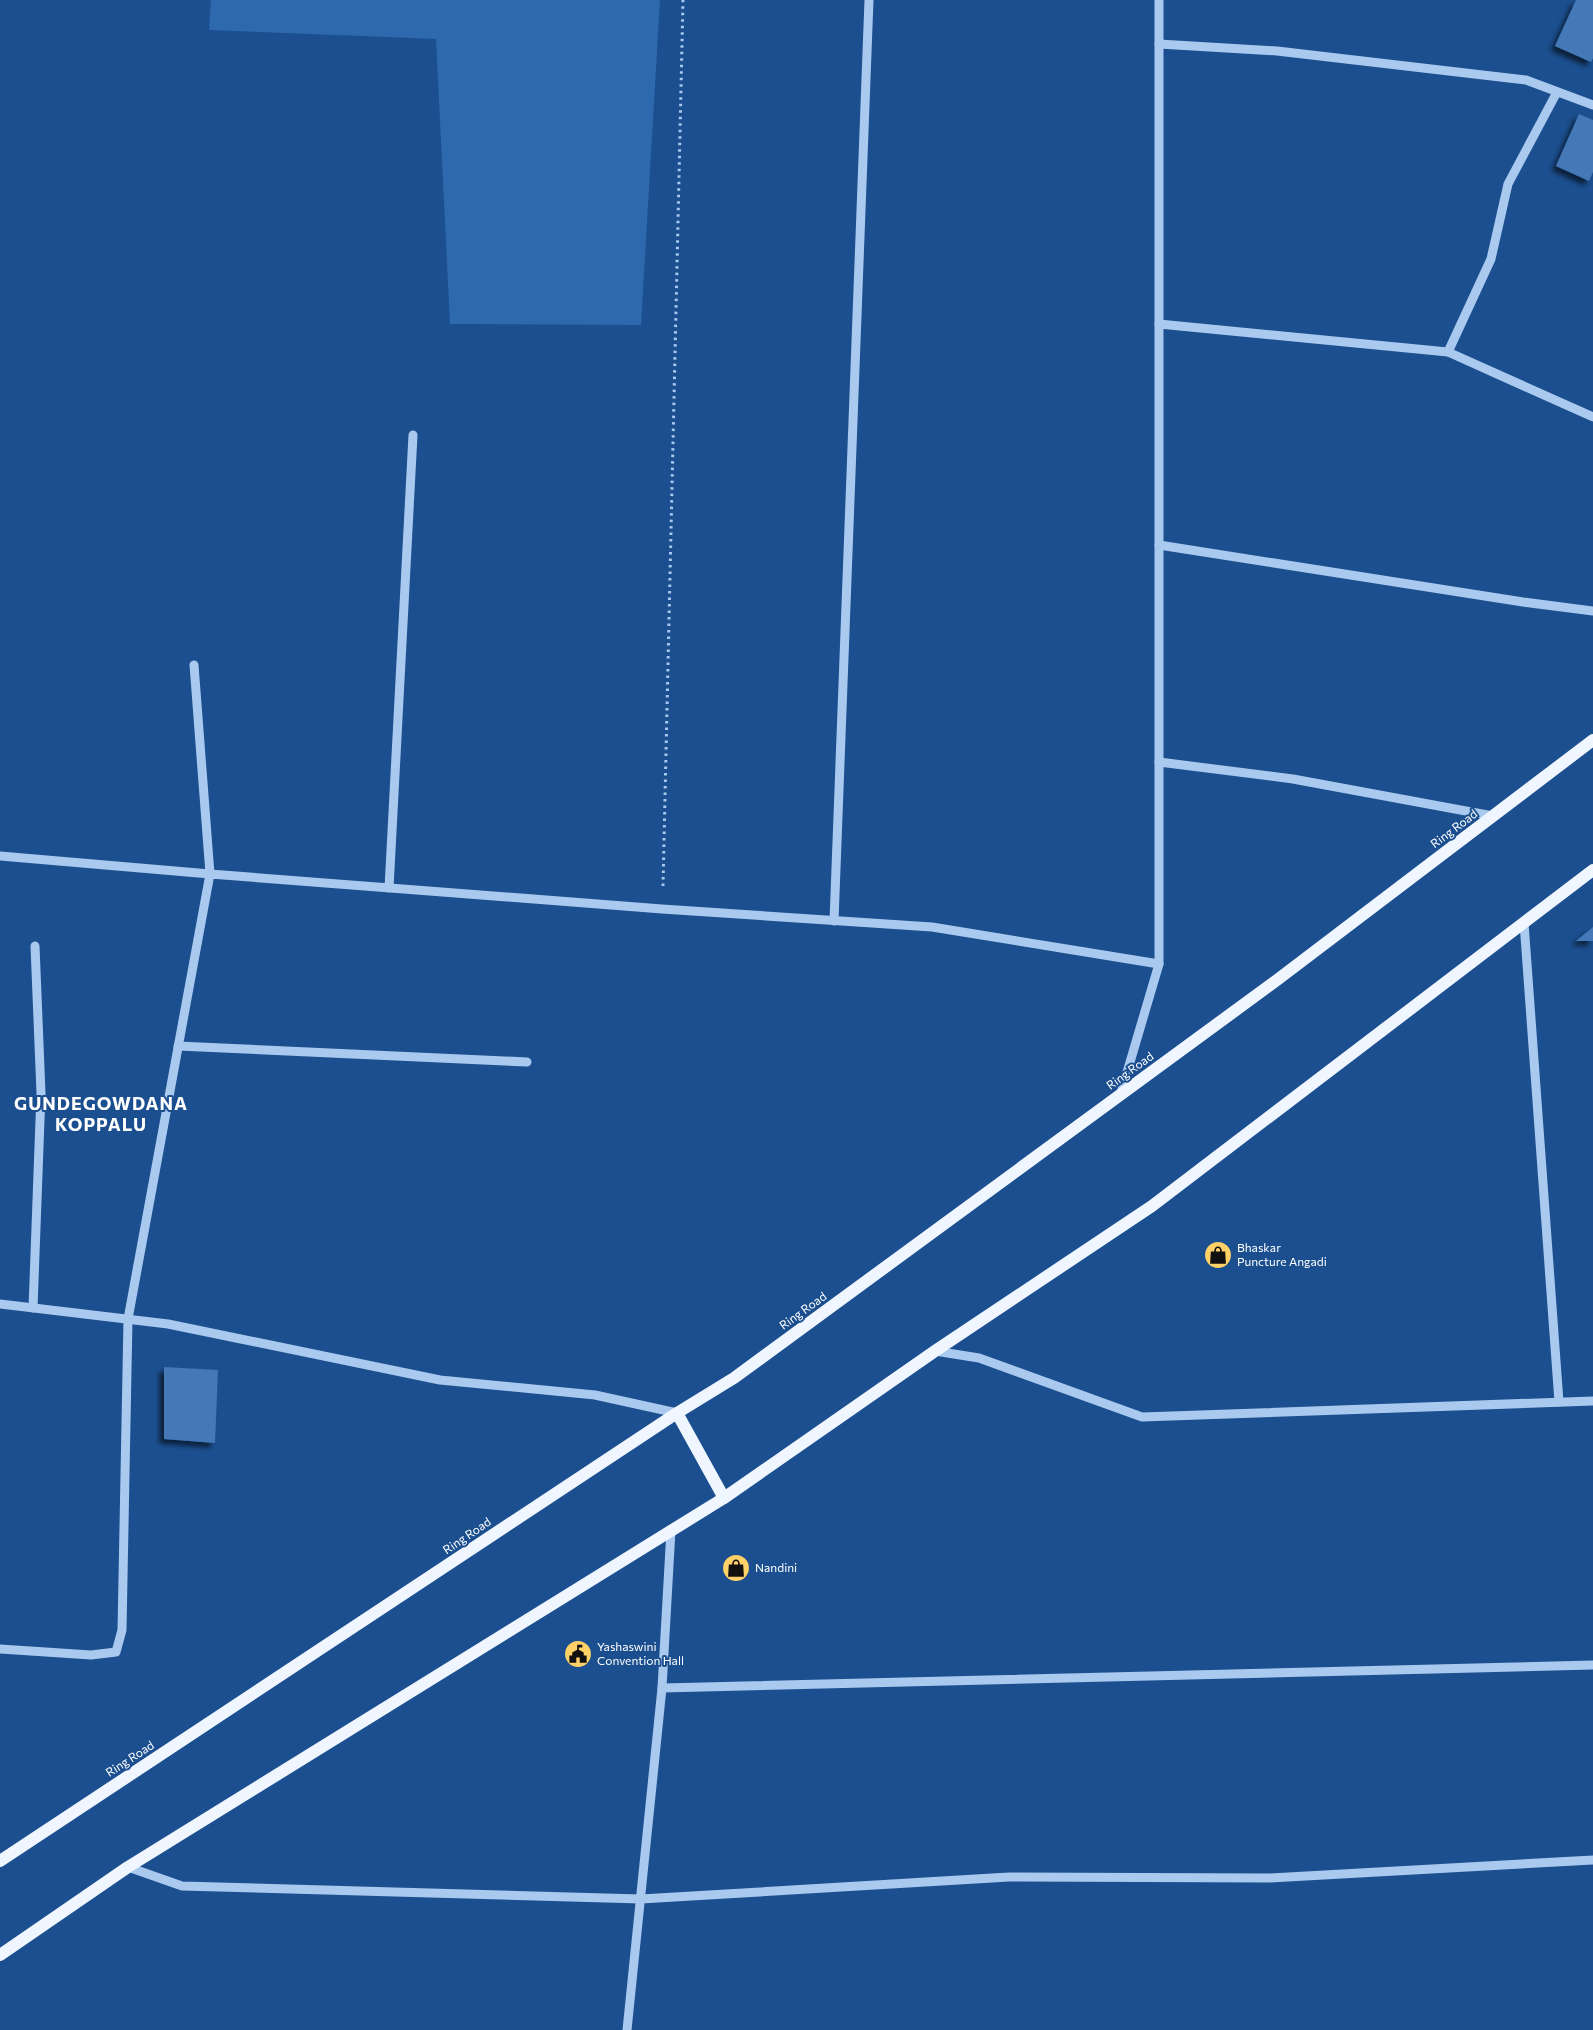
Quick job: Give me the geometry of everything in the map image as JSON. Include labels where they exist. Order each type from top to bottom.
[{"type":"main road","name":"Ring Road","points":[[0,1862],[677,1413],[734,1378],[1277,980],[1593,740]]},
{"type":"main road","points":[[0,1955],[128,1867],[724,1498],[935,1351],[1152,1206],[1593,870]]},
{"type":"main road","points":[[677,1413],[724,1498]]},
{"type":"street","points":[[834,920],[869,0]]},
{"type":"street","points":[[1120,1096],[1159,964],[1159,0]]},
{"type":"street","points":[[1159,44],[1277,51],[1526,80],[1593,105]]},
{"type":"street","points":[[1448,352],[1491,259],[1508,184],[1556,92]]},
{"type":"street","points":[[1159,324],[1448,352],[1593,417]]},
{"type":"street","points":[[389,888],[413,435]]},
{"type":"street","points":[[1159,545],[1523,602],[1593,611]]},
{"type":"street","points":[[0,1649],[91,1655],[116,1652],[122,1630],[128,1319],[210,874],[194,665]]},
{"type":"street","points":[[1159,762],[1293,779],[1492,816]]},
{"type":"street","points":[[0,856],[662,909],[932,927],[1159,964]]},
{"type":"street","points":[[1524,923],[1558,1402]]},
{"type":"street","points":[[33,1308],[41,1093],[36,946]]},
{"type":"street","points":[[178,1046],[527,1062]]},
{"type":"street","points":[[0,1304],[168,1324],[440,1380],[595,1394],[677,1413]]},
{"type":"street","points":[[935,1351],[979,1358],[1142,1417],[1593,1401]]},
{"type":"street","points":[[627,2030],[662,1688],[671,1530]]},
{"type":"street","points":[[662,1688],[1593,1666]]},
{"type":"street","points":[[128,1867],[182,1886],[640,1899],[1008,1877],[1270,1878],[1593,1860]]},
{"type":"path","points":[[662,909],[683,0]]},
{"type":"shaded area","points":[[211,0],[660,0],[641,325],[450,324],[436,39],[209,30]]},
{"type":"building","points":[[1576,0],[1593,0],[1593,58],[1591,62],[1555,46]]},
{"type":"building","points":[[1579,114],[1593,120],[1593,172],[1589,181],[1556,166]]},
{"type":"building","points":[[1593,927],[1593,941],[1576,941]]},
{"type":"building","points":[[164,1367],[218,1370],[215,1443],[164,1439]]},
{"type":"place","name":"Bhaskar Puncture Angadi","points":[[1218,1255]]},
{"type":"place","name":"Nandini","points":[[736,1568]]},
{"type":"place","name":"Yashaswini Convention Hall","points":[[578,1654]]},
{"type":"district","name":"GUNDEGOWDANA KOPPALU","points":[[101,1114]]}]
